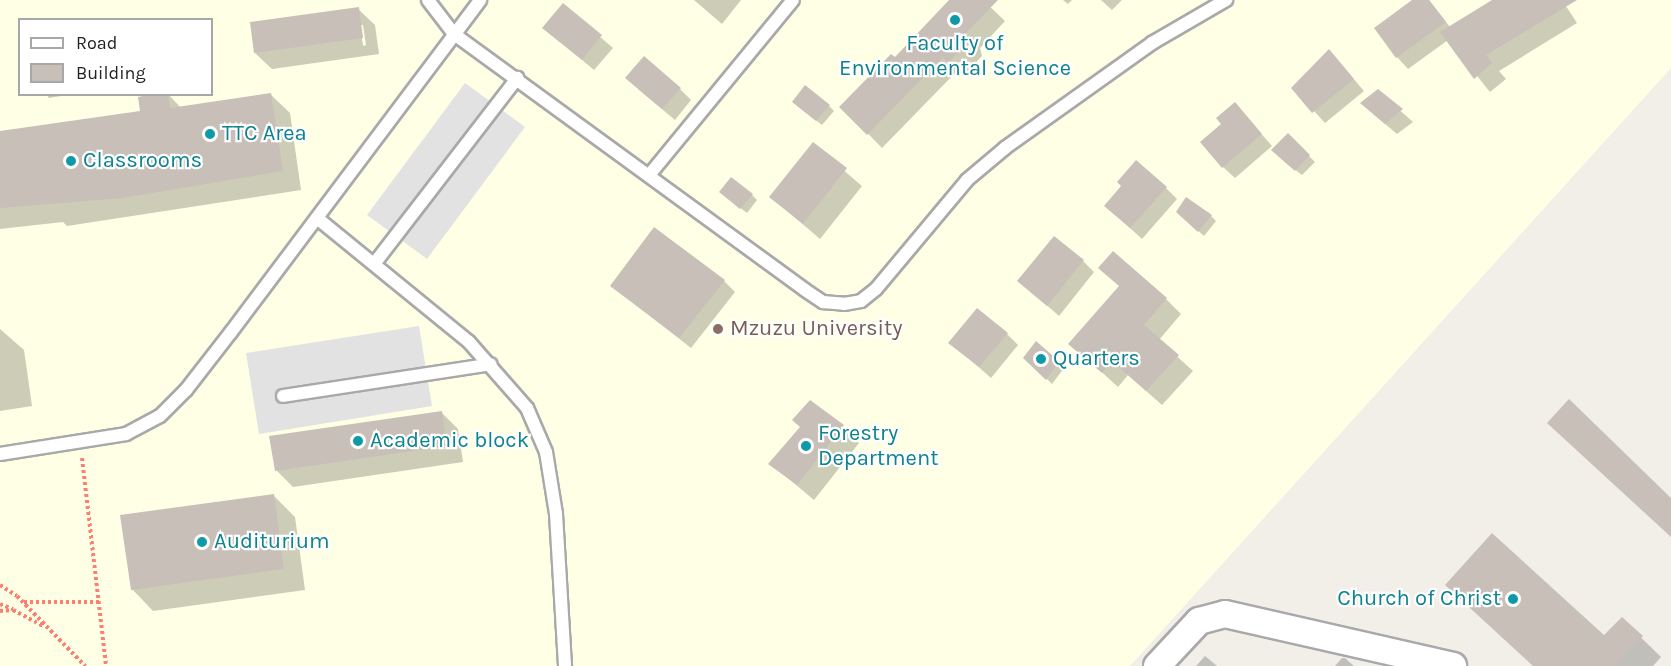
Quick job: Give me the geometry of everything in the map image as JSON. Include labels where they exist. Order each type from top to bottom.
[{"type":"street","points":[[1157,666],[1199,621],[1225,614],[1453,666]]},
{"type":"lane","points":[[428,0],[454,34],[650,174],[823,302],[861,301],[876,289],[968,180],[1005,148],[1152,43],[1226,0]]},
{"type":"lane","points":[[0,454],[126,434],[160,416],[186,390],[480,0]]},
{"type":"lane","points":[[650,174],[793,0]]},
{"type":"lane","points":[[374,264],[517,78]]},
{"type":"lane","points":[[317,218],[491,364],[527,408],[546,452],[556,514],[565,666]]},
{"type":"lane","points":[[283,396],[491,364]]},
{"type":"path","points":[[80,442],[106,666]]},
{"type":"path","points":[[0,585],[23,602],[85,666]]},
{"type":"path","points":[[23,602],[99,602]]},
{"type":"path","points":[[0,604],[48,628]]},
{"type":"path","points":[[0,611],[13,610]]},
{"type":"shaded area","name":"Mzuzu University","points":[[0,0],[1671,0],[1671,68],[1130,666],[0,666]]},
{"type":"shaded area","points":[[465,83],[525,127],[427,259],[367,215]]},
{"type":"shaded area","points":[[419,326],[432,406],[259,434],[246,353]]},
{"type":"building","points":[[949,0],[998,0],[966,33],[968,41],[948,63],[943,57],[867,135],[839,107],[891,54],[895,57]]},
{"type":"building","points":[[1412,0],[1429,0],[1446,22],[1396,58],[1374,28]]},
{"type":"building","points":[[1492,0],[1577,0],[1486,55],[1492,63],[1474,79],[1440,32]]},
{"type":"building","points":[[563,3],[602,35],[582,60],[542,28]]},
{"type":"building","points":[[359,7],[363,38],[254,53],[250,22]]},
{"type":"building","points":[[1329,49],[1354,79],[1312,113],[1291,88]]},
{"type":"building","points":[[644,56],[681,88],[662,109],[625,78]]},
{"type":"building","points":[[805,85],[830,105],[816,121],[792,102]]},
{"type":"building","points":[[1378,89],[1403,109],[1385,124],[1360,103]]},
{"type":"building","points":[[271,93],[283,171],[122,198],[0,208],[0,131],[140,111],[138,97],[143,96],[168,96],[170,108]]},
{"type":"building","points":[[1235,102],[1262,134],[1222,168],[1200,142],[1221,124],[1216,118]]},
{"type":"building","points":[[1288,133],[1310,155],[1295,171],[1271,150]]},
{"type":"building","points":[[813,142],[847,168],[803,224],[769,197]]},
{"type":"building","points":[[1136,160],[1167,187],[1130,228],[1104,206],[1121,186],[1117,182]]},
{"type":"building","points":[[731,177],[753,194],[740,209],[719,192]]},
{"type":"building","points":[[1186,197],[1212,215],[1198,232],[1176,212]]},
{"type":"building","points":[[654,227],[725,280],[679,338],[610,286]]},
{"type":"building","points":[[1054,236],[1084,260],[1047,306],[1017,281]]},
{"type":"building","points":[[1113,251],[1167,298],[1144,325],[1179,355],[1146,391],[1112,361],[1102,373],[1068,344],[1119,286],[1098,268]]},
{"type":"building","points":[[977,308],[1008,333],[979,367],[948,343]]},
{"type":"building","name":"Quarters","points":[[1036,341],[1059,361],[1046,380],[1023,358]]},
{"type":"building","points":[[1569,399],[1671,498],[1671,537],[1547,423]]},
{"type":"building","name":"Forestry Department","points":[[810,400],[844,425],[797,485],[768,464],[800,427],[792,420]]},
{"type":"building","name":"Academic block","points":[[442,411],[447,446],[275,471],[269,436]]},
{"type":"building","name":"Auditurium","points":[[274,494],[284,569],[131,590],[120,515]]},
{"type":"building","name":"Church of Christ","points":[[1492,533],[1604,635],[1622,617],[1643,636],[1614,666],[1533,666],[1445,585]]},
{"type":"place","name":"Faculty of Environmental Science","points":[[955,20]]},
{"type":"place","name":"TTC Area","points":[[210,134]]},
{"type":"place","name":"Classrooms","points":[[71,161]]},
{"type":"place","name":"Mzuzu University","points":[[718,329]]},
{"type":"place","name":"Quarters","points":[[1041,359]]},
{"type":"place","name":"Academic block","points":[[358,441]]},
{"type":"place","name":"Forestry Department","points":[[806,446]]},
{"type":"place","name":"Auditurium","points":[[202,542]]},
{"type":"place","name":"Church of Christ","points":[[1513,599]]}]
